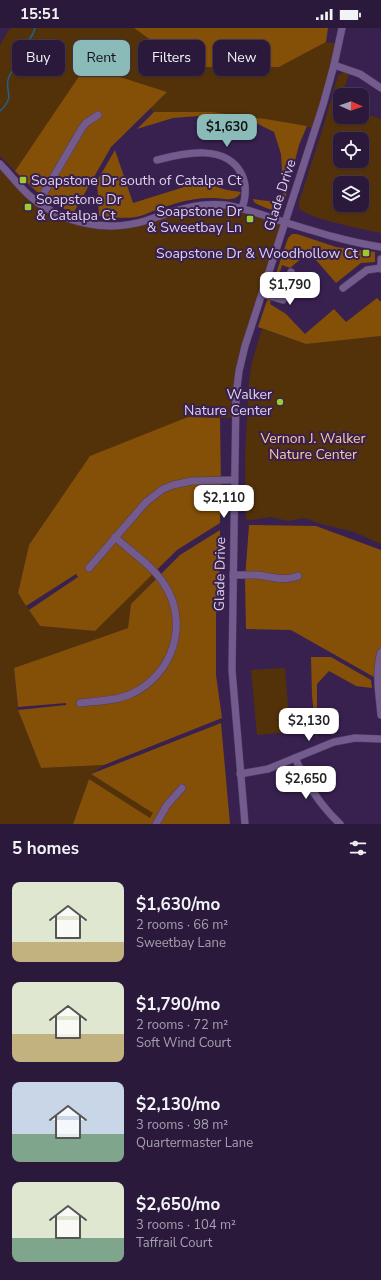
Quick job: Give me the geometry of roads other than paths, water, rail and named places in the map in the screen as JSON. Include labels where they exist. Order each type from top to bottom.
[{"type":"street","name":"Glade Drive","points":[[245,824],[233,687],[234,480],[236,396],[239,371],[245,346],[323,105],[342,28]]},
{"type":"street","points":[[334,65],[360,74],[381,88]]},
{"type":"street","points":[[38,203],[82,128],[86,123],[98,115]]},
{"type":"street","points":[[157,160],[176,155],[194,153],[211,154],[225,158],[236,166],[244,179],[246,194],[242,208]]},
{"type":"street","points":[[0,164],[16,183],[38,203],[55,213],[75,221],[94,225],[126,225],[181,208],[199,205],[220,205],[242,208],[336,237],[381,247]]},
{"type":"street","points":[[343,288],[367,270],[381,268],[381,259]]},
{"type":"street","points":[[262,294],[283,300],[291,272]]},
{"type":"street","points":[[89,568],[146,502],[163,489],[192,481],[234,480]]},
{"type":"street","points":[[80,703],[123,697],[140,689],[152,680],[162,669],[170,656],[175,642],[176,612],[170,594],[157,574],[115,537]]},
{"type":"street","points":[[233,574],[256,575],[283,579],[298,576]]},
{"type":"street","points":[[381,652],[377,678],[381,715]]},
{"type":"street","points":[[240,774],[268,769],[334,742],[355,738],[381,739]]},
{"type":"street","points":[[295,758],[312,792],[330,815],[340,824]]},
{"type":"street","points":[[156,824],[167,805],[182,788]]},
{"type":"waterway","points":[[0,111],[8,101],[9,93],[7,86],[10,75],[21,63],[25,47],[35,28]]},
{"type":"place","name":"Soapstone Dr south of Catalpa Ct","points":[[23,180]]},
{"type":"place","name":"Soapstone Dr & Catalpa Ct","points":[[28,207]]},
{"type":"place","name":"Soapstone Dr & Sweetbay Ln","points":[[250,219]]},
{"type":"place","name":"Soapstone Dr & Woodhollow Ct","points":[[366,253]]},
{"type":"place","name":"Walker Nature Center","points":[[280,402]]},
{"type":"park label","name":"Vernon J. Walker Nature Center","points":[[313,446]]}]
